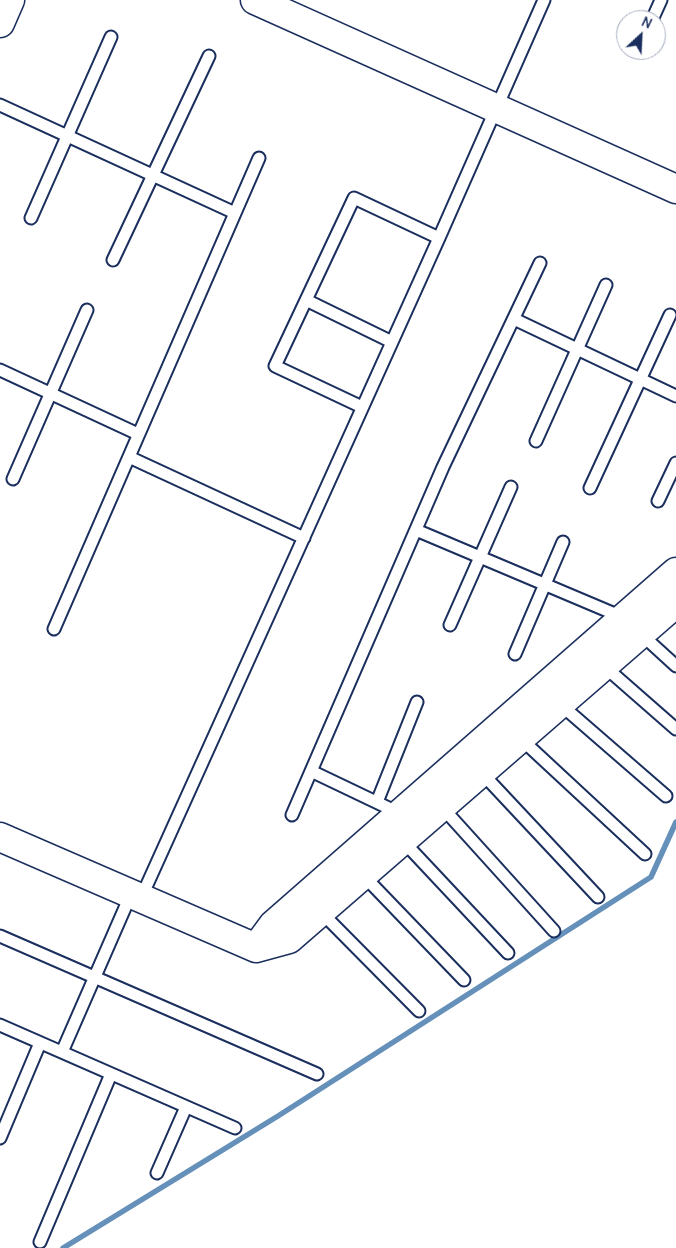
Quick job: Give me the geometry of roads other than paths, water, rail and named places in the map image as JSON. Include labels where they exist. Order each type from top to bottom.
[{"type":"street","points":[[0,24],[10,0]]},
{"type":"street","points":[[255,0],[676,189]]},
{"type":"street","points":[[0,837],[256,948],[288,939],[362,875],[393,819],[441,806],[604,666],[632,626],[676,572]]},
{"type":"street","points":[[256,948],[273,925],[393,819],[632,626],[676,603]]},
{"type":"lane","points":[[62,1052],[95,977],[136,896],[304,538],[544,0]]},
{"type":"lane","points":[[31,218],[111,38]]},
{"type":"lane","points":[[113,260],[210,56]]},
{"type":"lane","points":[[0,104],[236,213]]},
{"type":"lane","points":[[54,628],[259,158]]},
{"type":"lane","points":[[362,408],[275,366],[354,198],[439,238]]},
{"type":"lane","points":[[292,815],[443,467],[540,264]]},
{"type":"lane","points":[[536,441],[606,286]]},
{"type":"lane","points":[[306,300],[392,342]]},
{"type":"lane","points":[[13,479],[87,310]]},
{"type":"lane","points":[[590,488],[670,315]]},
{"type":"lane","points":[[514,319],[676,396]]},
{"type":"lane","points":[[0,370],[138,434]]},
{"type":"lane","points":[[129,457],[304,538]]},
{"type":"lane","points":[[658,501],[676,463]]},
{"type":"lane","points":[[450,625],[511,487]]},
{"type":"lane","points":[[416,530],[544,584],[632,626],[676,666]]},
{"type":"lane","points":[[514,654],[563,542]]},
{"type":"lane","points":[[604,666],[676,729]]},
{"type":"lane","points":[[393,819],[417,702]]},
{"type":"lane","points":[[559,704],[666,796]]},
{"type":"lane","points":[[520,738],[645,854]]},
{"type":"lane","points":[[311,771],[393,819],[508,953]]},
{"type":"lane","points":[[481,772],[598,897]]},
{"type":"lane","points":[[441,806],[554,930]]},
{"type":"lane","points":[[362,875],[464,980]]},
{"type":"lane","points":[[320,911],[419,1011]]},
{"type":"lane","points":[[0,936],[317,1074]]},
{"type":"lane","points":[[0,1025],[235,1128]]},
{"type":"lane","points":[[0,1138],[40,1043]]},
{"type":"lane","points":[[40,1242],[111,1074]]},
{"type":"lane","points":[[157,1173],[186,1106]]},
{"type":"waterway","points":[[63,1248],[278,1116],[651,877],[676,822]]}]
